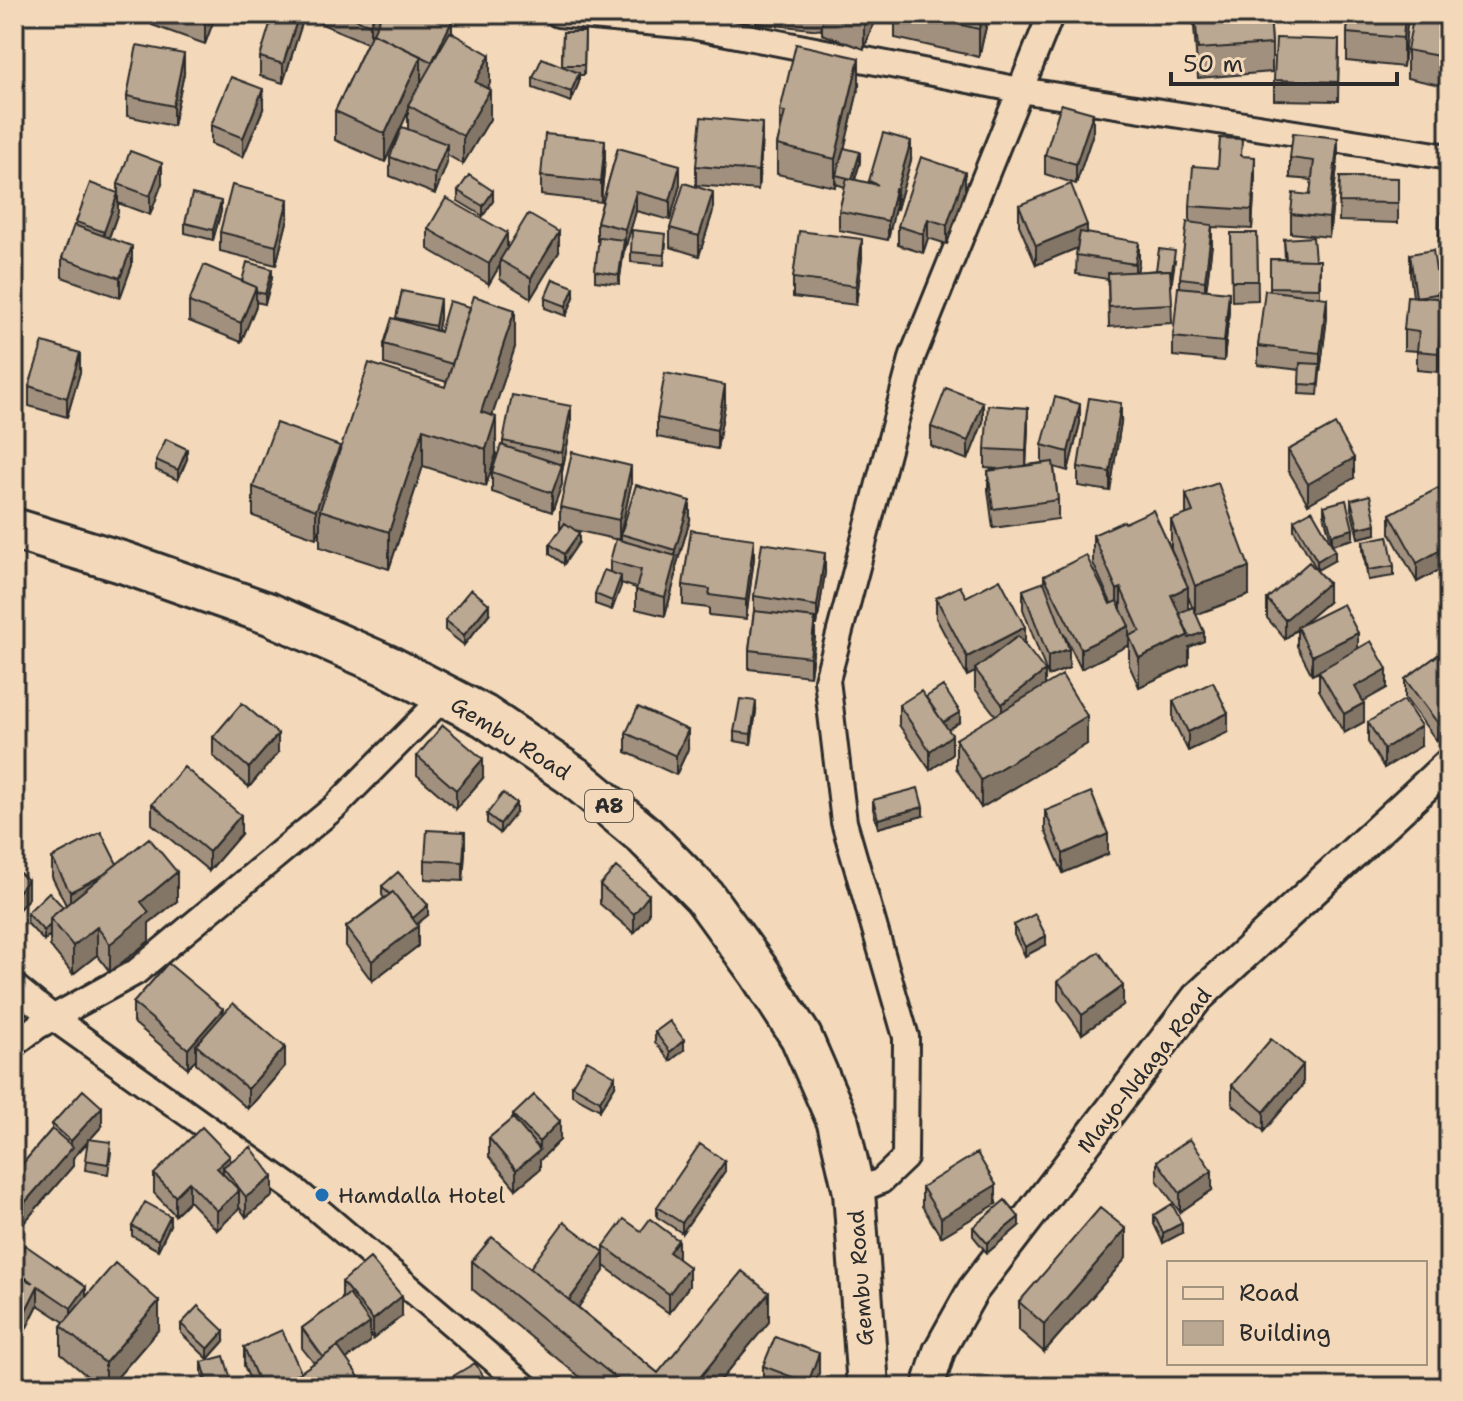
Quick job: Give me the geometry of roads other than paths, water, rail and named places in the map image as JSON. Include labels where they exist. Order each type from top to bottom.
[{"type":"main road","name":"Gembu Road","points":[[14,529],[125,563],[270,614],[390,667],[484,716],[573,776],[644,835],[704,896],[759,972],[801,1037],[838,1122],[854,1192],[868,1387]]},
{"type":"street","points":[[558,14],[691,26],[1020,90],[1449,157]]},
{"type":"street","points":[[854,1192],[881,1181],[905,1158],[906,1037],[844,822],[827,680],[913,355],[1051,14]]},
{"type":"street","points":[[14,1044],[52,1017],[136,972],[335,807],[445,696]]},
{"type":"street","name":"Mayo-Ndaga Road","points":[[928,1387],[939,1351],[973,1290],[1197,998],[1449,764]]},
{"type":"street","points":[[14,986],[52,1017],[296,1191],[526,1387]]},
{"type":"place","name":"Hamdalla Hotel","points":[[322,1195]]}]
